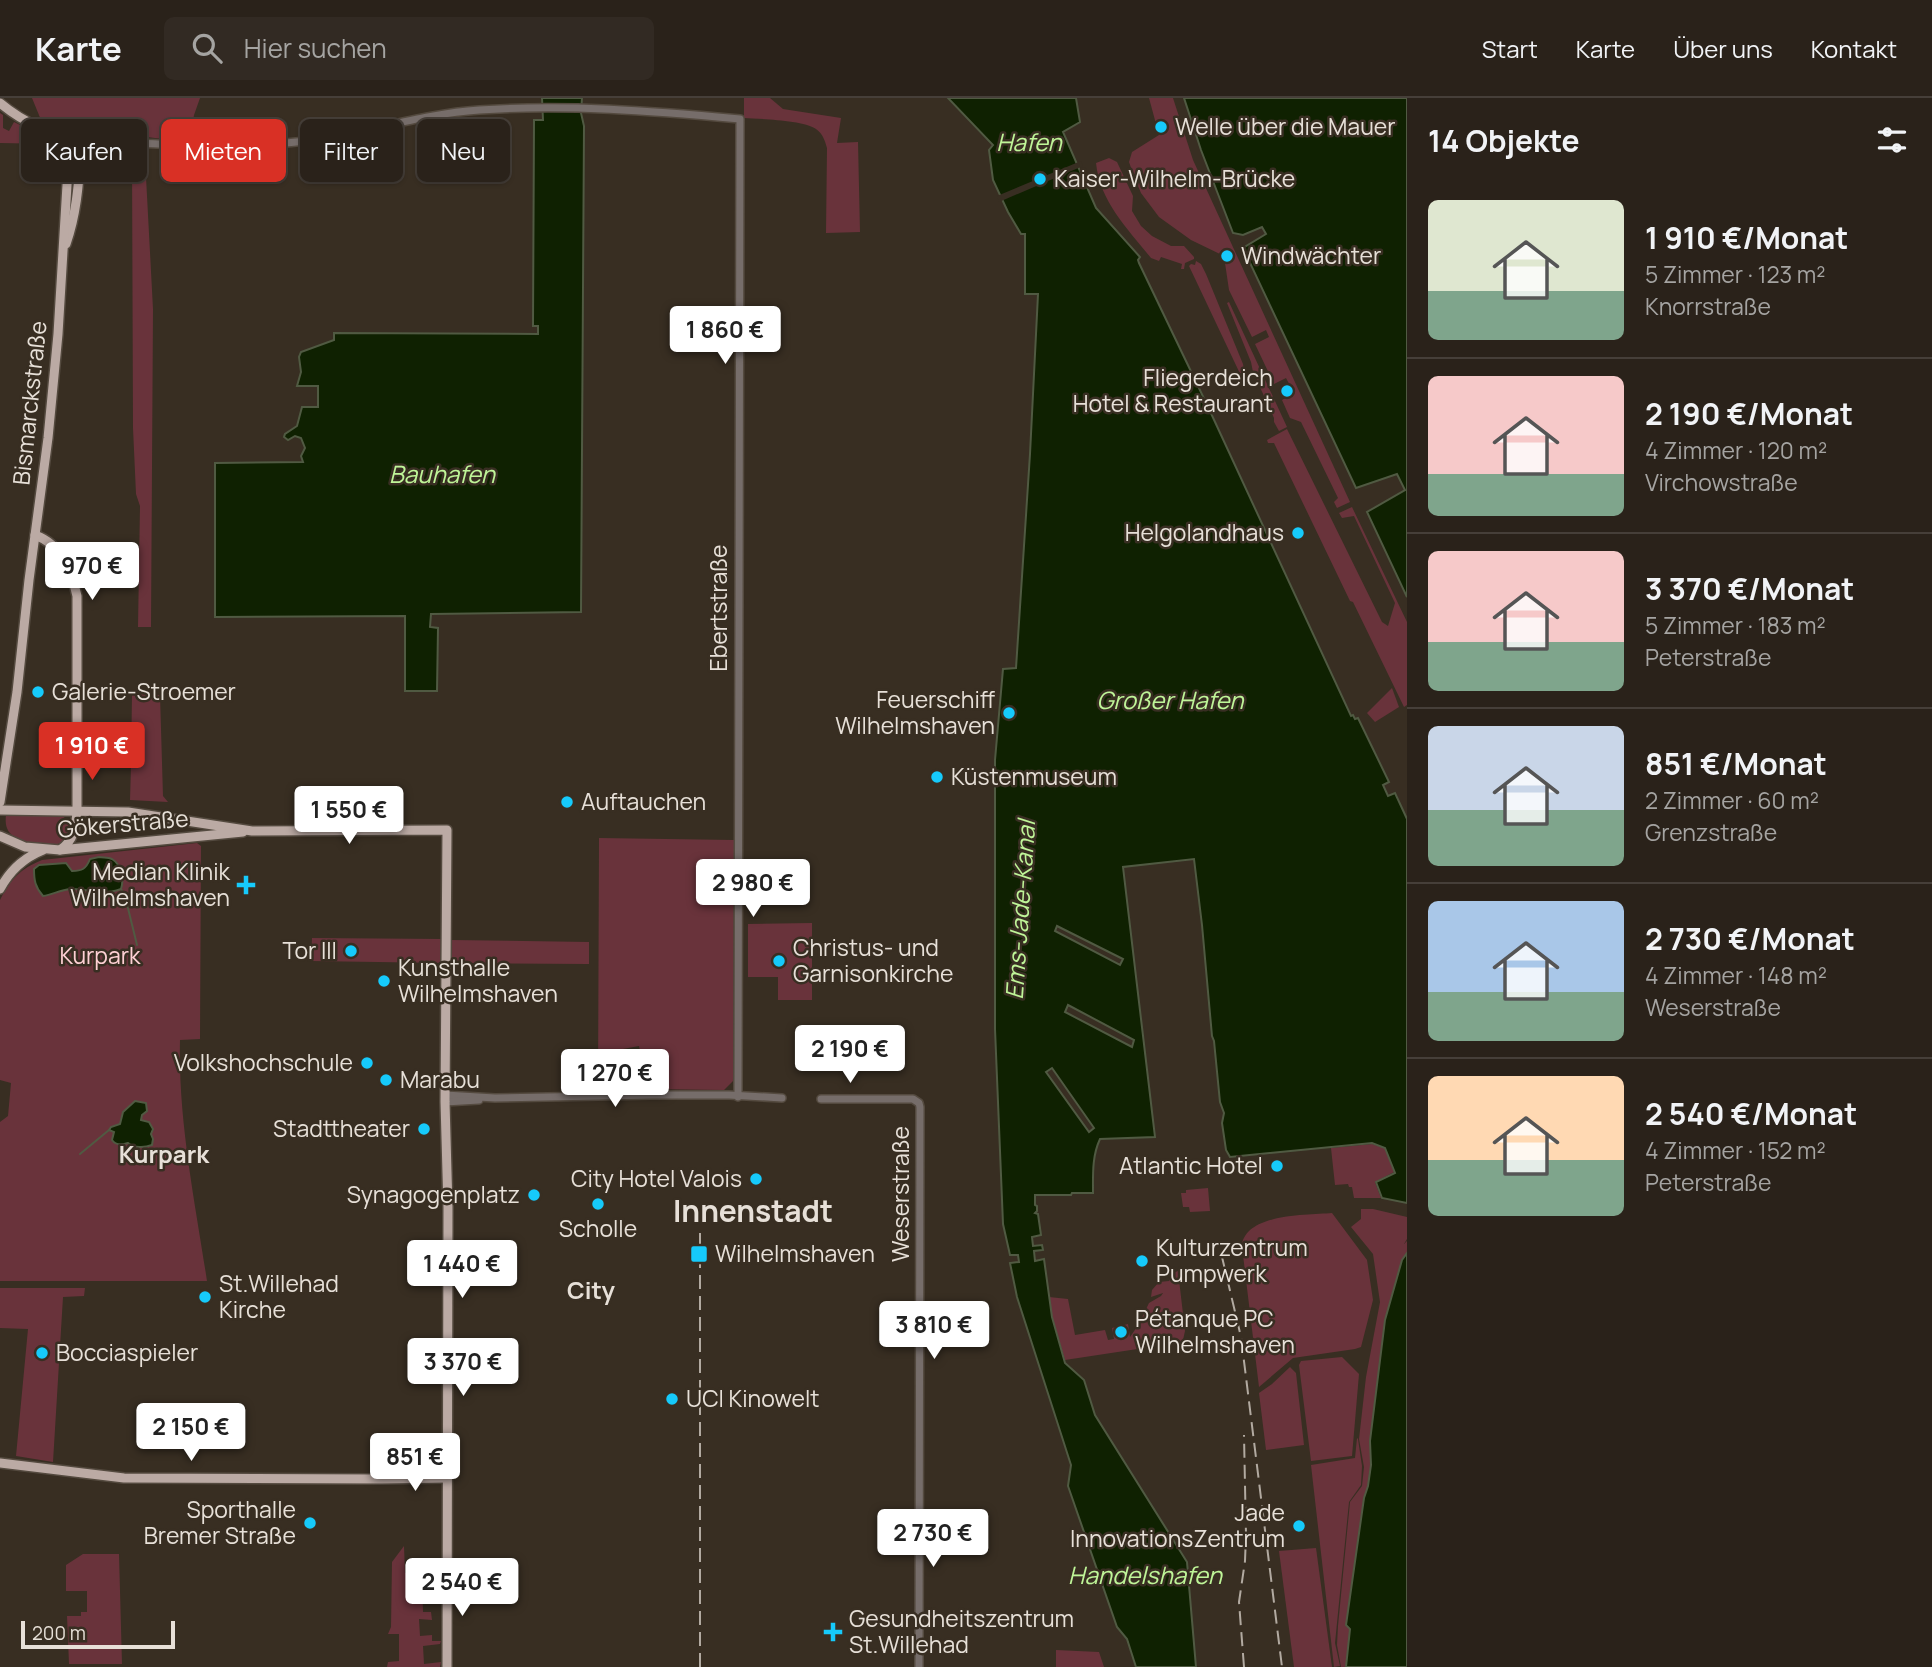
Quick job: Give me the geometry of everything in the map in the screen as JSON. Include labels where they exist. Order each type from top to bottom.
[{"type":"main road","points":[[0,103],[21,119]]},
{"type":"main road","name":"Bismarckstraße","points":[[0,802],[17,692],[48,438],[70,182]]},
{"type":"main road","name":"Bismarckstraße","points":[[62,257],[75,219],[75,182]]},
{"type":"main road","points":[[35,535],[52,546],[70,569],[77,596],[77,811],[74,832],[68,844],[60,850]]},
{"type":"main road","name":"Gökerstraße","points":[[0,810],[128,812],[252,831]]},
{"type":"main road","points":[[62,811],[71,821],[74,832]]},
{"type":"main road","name":"Gökerstraße","points":[[0,836],[23,847],[60,850],[252,831],[447,830],[445,1099]]},
{"type":"main road","points":[[0,889],[17,865],[45,850]]},
{"type":"main road","points":[[445,1099],[448,1208],[447,1667]]},
{"type":"main road","points":[[0,1463],[124,1478],[447,1478]]},
{"type":"street","name":"Ebertstraße","points":[[147,144],[279,143],[321,138],[463,111],[599,108],[740,119],[738,1097]]},
{"type":"street","points":[[445,1099],[469,1102],[495,1098],[603,1095],[782,1098]]},
{"type":"street","name":"Weserstraße","points":[[821,1099],[916,1100],[921,1112],[919,1667]]},
{"type":"green space","points":[[32,98],[200,98],[193,119],[161,119],[161,139],[147,137],[147,119],[41,119]]},
{"type":"green space","points":[[744,98],[770,98],[783,109],[841,118],[837,143],[858,142],[860,232],[826,233],[827,148],[820,133],[810,126],[782,120],[744,118]]},
{"type":"green space","points":[[1149,98],[1173,98],[1193,160],[1350,502],[1337,508],[1334,502],[1338,498],[1301,422],[1290,418],[1282,400],[1294,393],[1286,378],[1274,384],[1255,344],[1269,337],[1266,330],[1252,337],[1229,290],[1222,255],[1191,240],[1159,217],[1141,193],[1129,162],[1132,152],[1159,135]]},
{"type":"green space","points":[[0,113],[3,115],[3,128],[9,131],[14,122],[21,126],[21,143],[0,143]]},
{"type":"green space","points":[[1109,158],[1117,162],[1133,196],[1132,211],[1141,226],[1152,236],[1171,246],[1184,246],[1194,257],[1185,263],[1184,269],[1181,269],[1182,264],[1161,257],[1159,261],[1151,258],[1116,214],[1103,190],[1096,163]]},
{"type":"green space","points":[[132,182],[146,182],[153,309],[151,627],[138,627],[140,506],[136,494],[133,428]]},
{"type":"green space","points":[[1196,261],[1201,264],[1206,274],[1243,364],[1243,380],[1189,266],[1195,265]]},
{"type":"green space","points":[[1229,302],[1287,427],[1279,431],[1253,372],[1227,303]]},
{"type":"green space","points":[[1287,429],[1382,622],[1388,626],[1395,603],[1354,516],[1342,518],[1339,513],[1352,507],[1407,622],[1407,705],[1404,707],[1274,443],[1268,443],[1267,440]]},
{"type":"green space","points":[[1392,688],[1399,707],[1375,722],[1367,713]]},
{"type":"green space","points":[[132,694],[160,695],[163,796],[168,802],[130,800],[131,766],[134,765],[134,762],[131,762]]},
{"type":"green space","points":[[6,815],[63,816],[70,828],[68,836],[60,843],[43,845],[16,838],[6,826]]},
{"type":"green space","points":[[599,838],[734,840],[733,1081],[724,1090],[648,1089],[639,1046],[612,1051],[611,1089],[598,1089]]},
{"type":"green space","name":"Kurpark","points":[[197,843],[201,846],[200,1039],[180,1040],[180,1070],[188,1161],[207,1281],[0,1281],[0,1122],[8,1116],[11,1083],[0,1080],[0,900],[17,876],[42,860]]},
{"type":"green space","points":[[812,923],[812,1000],[778,1000],[778,977],[748,977],[748,924]]},
{"type":"green space","points":[[312,938],[444,939],[443,963],[311,961]]},
{"type":"green space","points":[[450,940],[589,942],[589,964],[450,963]]},
{"type":"green space","points":[[1372,1144],[1385,1148],[1394,1172],[1375,1182],[1381,1198],[1354,1198],[1352,1187],[1348,1184],[1335,1185],[1331,1148]]},
{"type":"green space","points":[[1208,1188],[1210,1211],[1190,1212],[1189,1207],[1183,1207],[1181,1193]]},
{"type":"green space","points":[[1361,1209],[1407,1217],[1407,1239],[1404,1244],[1407,1241],[1407,1253],[1402,1260],[1385,1320],[1370,1441],[1371,1465],[1346,1625],[1350,1629],[1346,1667],[1341,1667],[1337,1645],[1338,1626],[1350,1502],[1362,1486],[1364,1467],[1359,1439],[1366,1377],[1380,1302],[1373,1254],[1351,1227],[1361,1219]]},
{"type":"green space","points":[[1332,1213],[1367,1260],[1373,1300],[1361,1347],[1293,1358],[1259,1387],[1242,1244],[1255,1226],[1267,1221]]},
{"type":"green space","points":[[1178,1271],[1185,1331],[1183,1340],[1065,1360],[1049,1297],[1068,1299],[1075,1335],[1105,1330],[1108,1340],[1114,1339],[1112,1328],[1128,1324],[1130,1337],[1149,1303],[1163,1293],[1151,1297],[1152,1290],[1159,1282],[1169,1281],[1173,1273]]},
{"type":"green space","points":[[0,1288],[85,1288],[84,1296],[63,1297],[53,1462],[16,1456],[28,1329],[0,1328]]},
{"type":"green space","points":[[886,1302],[913,1302],[912,1329],[886,1329]]},
{"type":"green space","points":[[1342,1357],[1359,1374],[1352,1456],[1311,1461],[1299,1365],[1301,1361]]},
{"type":"green space","points":[[1290,1367],[1296,1373],[1304,1445],[1266,1450],[1259,1393]]},
{"type":"green space","points":[[1357,1438],[1362,1466],[1361,1485],[1349,1502],[1335,1643],[1340,1666],[1334,1667],[1311,1465],[1355,1458]]},
{"type":"green space","points":[[404,1546],[405,1573],[412,1573],[412,1581],[422,1582],[423,1612],[431,1612],[432,1620],[419,1619],[420,1636],[432,1635],[432,1641],[441,1641],[440,1644],[423,1646],[424,1664],[441,1662],[440,1667],[387,1667],[388,1662],[399,1661],[399,1634],[388,1634],[391,1627],[392,1562]]},
{"type":"green space","points":[[1316,1548],[1332,1667],[1294,1667],[1279,1551]]},
{"type":"green space","points":[[83,1554],[119,1554],[122,1664],[69,1664],[67,1616],[81,1616],[81,1612],[87,1612],[87,1591],[66,1591],[66,1565]]},
{"type":"green space","points":[[1056,1650],[1099,1652],[1104,1667],[1056,1667]]},
{"type":"water","name":"Bauhafen","points":[[542,98],[582,98],[581,612],[431,614],[430,627],[438,628],[437,691],[405,691],[405,616],[215,617],[215,463],[303,462],[301,456],[305,448],[301,438],[295,436],[288,440],[284,437],[297,426],[302,407],[318,407],[318,386],[297,386],[301,372],[301,352],[334,340],[334,333],[538,334],[538,326],[533,326],[534,120],[543,120]]},
{"type":"water","name":"Großer Hafen","points":[[948,98],[1076,98],[1080,122],[1063,132],[1096,208],[1140,257],[1139,263],[1351,716],[1358,718],[1389,782],[1383,785],[1388,796],[1395,793],[1407,819],[1407,1203],[1382,1198],[1376,1182],[1395,1173],[1385,1148],[1372,1143],[1230,1157],[1226,1150],[1222,1123],[1224,1113],[1220,1102],[1212,1036],[1194,859],[1123,867],[1155,1137],[1100,1139],[1094,1159],[1093,1193],[1035,1195],[1035,1213],[1038,1214],[1041,1235],[1032,1237],[1033,1246],[1042,1245],[1043,1250],[1034,1251],[1035,1261],[1044,1259],[1052,1317],[1065,1363],[1084,1380],[1095,1415],[1187,1562],[1196,1667],[1136,1667],[1127,1639],[1117,1627],[1068,1486],[1071,1465],[1017,1297],[1010,1263],[1019,1262],[1018,1255],[1010,1255],[1003,1224],[995,1029],[995,760],[1003,669],[1016,668],[1038,294],[1025,294],[1025,234],[1021,234],[993,180],[989,150],[993,145]],"holes":[[[1057,926],[1123,959],[1120,965],[1055,931]],[[1068,1005],[1134,1040],[1132,1047],[1065,1012]],[[1052,1068],[1094,1128],[1089,1132],[1046,1072]]]},
{"type":"water","points":[[1184,98],[1407,98],[1407,597],[1367,512],[1405,490],[1397,474],[1356,488],[1243,248],[1266,234],[1262,227],[1243,235],[1233,233]]},
{"type":"water","points":[[90,859],[112,859],[118,865],[122,877],[121,889],[100,892],[70,889],[43,896],[37,886],[34,869],[39,865],[66,863],[72,871],[78,871],[85,867]]},
{"type":"water","points":[[135,1101],[146,1103],[147,1111],[141,1120],[149,1122],[153,1129],[152,1145],[136,1147],[128,1143],[117,1144],[112,1140],[114,1132],[109,1130],[120,1124],[123,1112]]},
{"type":"water","points":[[1407,1253],[1407,1667],[1346,1667],[1350,1629],[1346,1625],[1371,1465],[1370,1441],[1385,1320],[1402,1260]]},
{"type":"pier","points":[[1081,161],[1083,166],[999,202],[997,196]]},
{"type":"waterway","points":[[121,889],[137,945]]},
{"type":"waterway","points":[[80,1154],[109,1130]]},
{"type":"railway","points":[[700,1232],[700,1667]]},
{"type":"railway","points":[[1222,1257],[1241,1337],[1282,1667]]},
{"type":"railway","points":[[1244,1435],[1246,1535],[1239,1602],[1244,1667]]},
{"type":"place","name":"Welle über die Mauer","points":[[1161,127]]},
{"type":"place","name":"Kaiser-Wilhelm-Brücke","points":[[1040,179]]},
{"type":"place","name":"Windwächter","points":[[1227,256]]},
{"type":"place","name":"Fliegerdeich Hotel & Restaurant","points":[[1287,391]]},
{"type":"place","name":"Helgolandhaus","points":[[1298,533]]},
{"type":"place","name":"Galerie-Stroemer","points":[[38,692]]},
{"type":"place","name":"Feuerschiff Wilhelmshaven","points":[[1009,713]]},
{"type":"place","name":"Küstenmuseum","points":[[937,777]]},
{"type":"place","name":"Auftauchen","points":[[567,802]]},
{"type":"place","name":"Median Klinik Wilhelmshaven","points":[[246,885]]},
{"type":"place","name":"Tor III","points":[[351,951]]},
{"type":"place","name":"Christus- und Garnisonkirche","points":[[779,961]]},
{"type":"place","name":"Kunsthalle Wilhelmshaven","points":[[384,981]]},
{"type":"place","name":"Volkshochschule","points":[[367,1063]]},
{"type":"place","name":"Marabu","points":[[386,1080]]},
{"type":"place","name":"Stadttheater","points":[[424,1129]]},
{"type":"place","name":"Atlantic Hotel","points":[[1277,1166]]},
{"type":"place","name":"City Hotel Valois","points":[[756,1179]]},
{"type":"place","name":"Synagogenplatz","points":[[534,1195]]},
{"type":"place","name":"Scholle","points":[[598,1204]]},
{"type":"place","name":"Wilhelmshaven","points":[[699,1254]]},
{"type":"place","name":"Kulturzentrum Pumpwerk","points":[[1142,1261]]},
{"type":"place","name":"St.Willehad Kirche","points":[[205,1297]]},
{"type":"place","name":"Pétanque PC Wilhelmshaven","points":[[1121,1332]]},
{"type":"place","name":"Bocciaspieler","points":[[42,1353]]},
{"type":"place","name":"UCI Kinowelt","points":[[672,1399]]},
{"type":"place","name":"Sporthalle Bremer Straße","points":[[310,1523]]},
{"type":"place","name":"Jade InnovationsZentrum","points":[[1299,1526]]},
{"type":"place","name":"Gesundheitszentrum St.Willehad","points":[[833,1632]]},
{"type":"district","name":"Kurpark","points":[[164,1155]]},
{"type":"district","name":"Innenstadt","points":[[753,1212]]},
{"type":"district","name":"City","points":[[591,1291]]},
{"type":"water label","name":"Hafen","points":[[1029,143]]},
{"type":"water label","name":"Ems-Jade-Kanal","points":[[1021,910]]},
{"type":"water label","name":"Handelshafen","points":[[1145,1576]]}]
